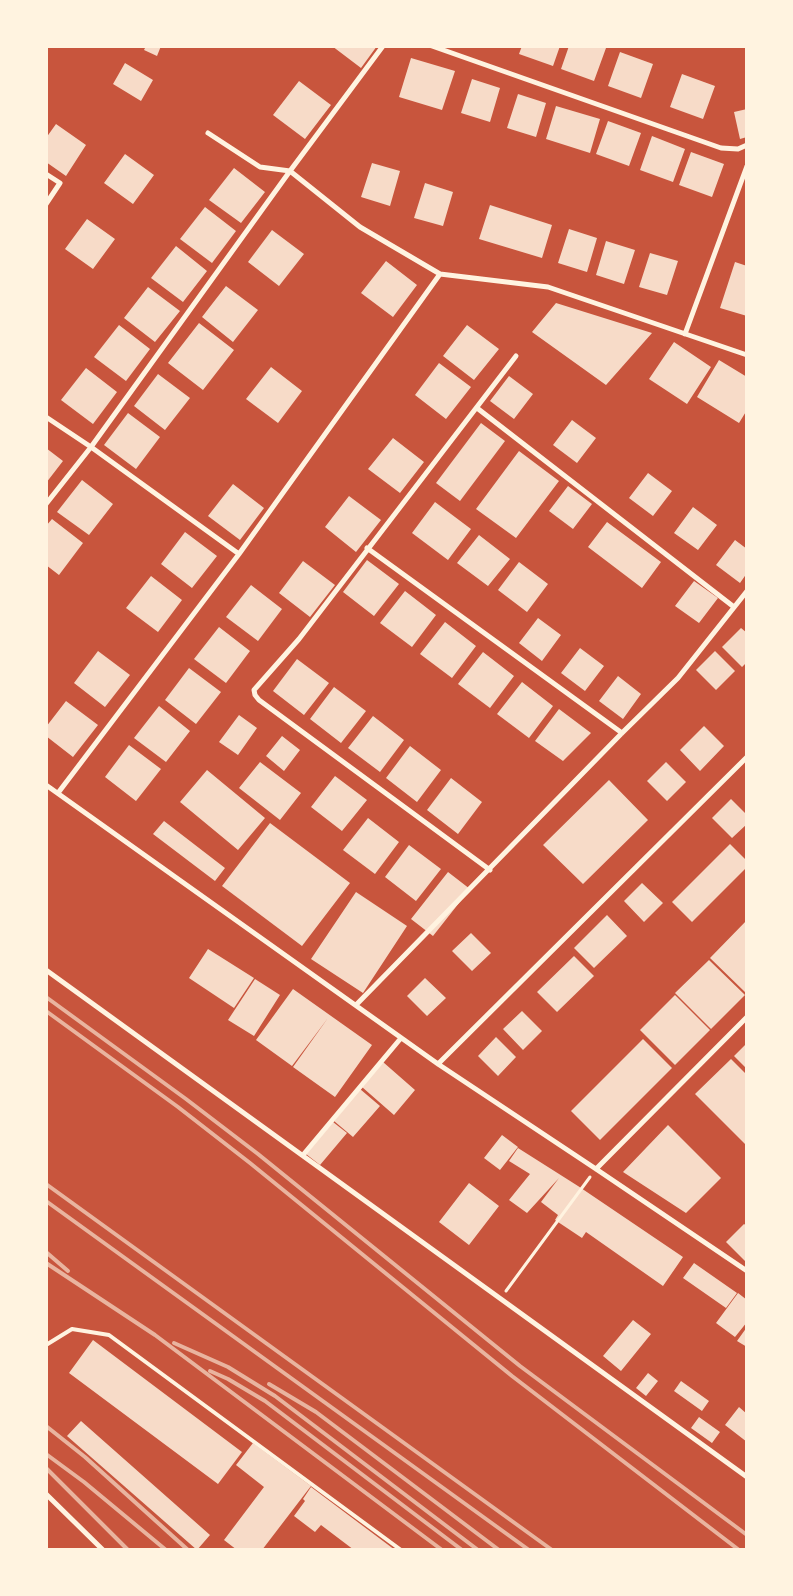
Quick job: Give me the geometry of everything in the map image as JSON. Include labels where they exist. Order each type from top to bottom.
[{"type":"street","points":[[46,504],[91,447],[290,171],[383,46]]},
{"type":"street","points":[[432,46],[721,148],[738,149],[747,145]]},
{"type":"street","points":[[208,133],[260,168],[290,171],[360,227],[440,274],[548,287],[747,355]]},
{"type":"street","points":[[685,334],[747,166]]},
{"type":"street","points":[[46,174],[60,183],[46,204]]},
{"type":"street","points":[[58,793],[239,554],[440,274]]},
{"type":"street","points":[[490,870],[258,700],[254,690],[299,638],[367,548],[478,408],[516,356]]},
{"type":"street","points":[[478,408],[734,607]]},
{"type":"street","points":[[46,417],[91,447],[239,554]]},
{"type":"street","points":[[367,548],[622,734]]},
{"type":"street","points":[[356,1005],[678,678],[747,590]]},
{"type":"street","points":[[438,1064],[747,758]]},
{"type":"street","points":[[46,785],[438,1064],[747,1271]]},
{"type":"street","points":[[46,970],[747,1477]]},
{"type":"street","points":[[596,1169],[747,1017]]},
{"type":"street","points":[[303,1155],[401,1038]]},
{"type":"street","points":[[46,1494],[103,1550]]},
{"type":"lane","points":[[46,1345],[72,1329],[109,1335],[402,1550]]},
{"type":"path","points":[[500,1298],[596,1169]]},
{"type":"building","points":[[146,46],[161,46],[157,56],[144,50]]},
{"type":"building","points":[[332,46],[377,46],[361,68]]},
{"type":"building","points":[[522,46],[560,46],[553,66],[519,54]]},
{"type":"building","points":[[569,46],[603,46],[606,48],[594,81],[561,69]]},
{"type":"building","points":[[620,52],[653,64],[641,98],[608,86]]},
{"type":"building","points":[[411,58],[455,71],[442,110],[399,97]]},
{"type":"building","points":[[125,63],[153,80],[141,101],[113,84]]},
{"type":"building","points":[[682,74],[715,86],[703,119],[670,107]]},
{"type":"building","points":[[472,79],[500,88],[490,122],[461,113]]},
{"type":"building","points":[[299,81],[331,105],[305,139],[273,115]]},
{"type":"building","points":[[518,94],[546,103],[536,137],[507,128]]},
{"type":"building","points":[[556,106],[600,119],[590,153],[546,139]]},
{"type":"building","points":[[747,109],[747,137],[740,139],[734,112]]},
{"type":"building","points":[[608,121],[641,133],[629,166],[596,154]]},
{"type":"building","points":[[56,124],[86,145],[66,176],[46,162],[46,138]]},
{"type":"building","points":[[652,136],[685,149],[673,182],[640,170]]},
{"type":"building","points":[[691,152],[724,164],[712,197],[679,185]]},
{"type":"building","points":[[125,154],[154,175],[133,204],[104,183]]},
{"type":"building","points":[[372,163],[400,171],[390,206],[361,197]]},
{"type":"building","points":[[234,168],[265,192],[241,223],[209,200]]},
{"type":"building","points":[[425,183],[453,192],[443,226],[414,218]]},
{"type":"building","points":[[490,205],[552,225],[542,258],[479,239]]},
{"type":"building","points":[[205,207],[236,231],[212,263],[180,239]]},
{"type":"building","points":[[87,219],[115,239],[93,269],[65,249]]},
{"type":"building","points":[[569,229],[597,238],[587,272],[558,263]]},
{"type":"building","points":[[272,230],[304,254],[279,286],[248,262]]},
{"type":"building","points":[[606,241],[635,250],[624,284],[596,275]]},
{"type":"building","points":[[176,246],[207,271],[183,302],[151,278]]},
{"type":"building","points":[[650,253],[678,261],[667,295],[639,287]]},
{"type":"building","points":[[386,261],[417,285],[393,317],[361,293]]},
{"type":"building","points":[[735,262],[747,266],[747,316],[720,308]]},
{"type":"building","points":[[226,286],[258,310],[233,342],[202,317]]},
{"type":"building","points":[[148,287],[180,311],[155,342],[124,318]]},
{"type":"building","points":[[556,303],[652,333],[606,385],[532,332]]},
{"type":"building","points":[[199,323],[234,350],[203,390],[168,363]]},
{"type":"building","points":[[119,325],[150,349],[126,381],[94,357]]},
{"type":"building","points":[[467,325],[499,349],[474,380],[443,356]]},
{"type":"building","points":[[674,342],[711,367],[687,404],[649,379]]},
{"type":"building","points":[[719,360],[747,377],[747,410],[739,423],[697,397]]},
{"type":"building","points":[[439,363],[471,387],[446,419],[415,395]]},
{"type":"building","points":[[271,367],[302,391],[278,423],[246,399]]},
{"type":"building","points":[[86,368],[117,392],[93,424],[61,400]]},
{"type":"building","points":[[158,374],[190,398],[165,430],[134,406]]},
{"type":"building","points":[[509,376],[533,394],[514,419],[490,401]]},
{"type":"building","points":[[128,413],[160,437],[136,469],[104,445]]},
{"type":"building","points":[[572,420],[596,438],[577,463],[553,445]]},
{"type":"building","points":[[481,423],[505,441],[460,501],[436,483]]},
{"type":"building","points":[[393,438],[424,462],[400,493],[368,469]]},
{"type":"building","points":[[46,448],[63,461],[46,483]]},
{"type":"building","points":[[519,451],[559,481],[516,538],[476,509]]},
{"type":"building","points":[[648,473],[672,491],[653,516],[629,498]]},
{"type":"building","points":[[82,480],[113,504],[89,535],[57,512]]},
{"type":"building","points":[[233,484],[264,508],[240,540],[208,516]]},
{"type":"building","points":[[568,486],[592,504],[573,529],[549,511]]},
{"type":"building","points":[[349,496],[381,520],[356,552],[325,527]]},
{"type":"building","points":[[435,502],[471,529],[448,560],[412,533]]},
{"type":"building","points":[[693,507],[717,525],[698,550],[674,533]]},
{"type":"building","points":[[52,519],[83,543],[59,575],[46,565],[46,526]]},
{"type":"building","points":[[607,522],[661,562],[642,588],[588,547]]},
{"type":"building","points":[[185,532],[217,556],[192,588],[161,564]]},
{"type":"building","points":[[479,535],[510,559],[488,586],[457,563]]},
{"type":"building","points":[[735,540],[747,549],[747,573],[740,583],[716,565]]},
{"type":"building","points":[[367,560],[399,584],[374,616],[343,592]]},
{"type":"building","points":[[303,561],[335,585],[310,617],[279,593]]},
{"type":"building","points":[[519,562],[548,584],[527,612],[498,590]]},
{"type":"building","points":[[151,576],[182,600],[158,632],[126,608]]},
{"type":"building","points":[[694,581],[718,598],[699,623],[675,606]]},
{"type":"building","points":[[251,585],[282,609],[258,641],[226,617]]},
{"type":"building","points":[[405,591],[436,615],[412,647],[380,623]]},
{"type":"building","points":[[538,618],[561,635],[542,661],[519,643]]},
{"type":"building","points":[[445,622],[476,646],[452,678],[420,654]]},
{"type":"building","points":[[219,627],[250,651],[226,683],[194,659]]},
{"type":"building","points":[[741,628],[747,633],[747,662],[742,667],[722,647]]},
{"type":"building","points":[[580,648],[604,666],[585,691],[561,673]]},
{"type":"building","points":[[98,651],[130,675],[105,707],[74,683]]},
{"type":"building","points":[[715,651],[735,671],[716,690],[696,670]]},
{"type":"building","points":[[483,652],[514,676],[490,708],[458,684]]},
{"type":"building","points":[[297,659],[329,683],[304,715],[273,691]]},
{"type":"building","points":[[189,668],[221,692],[196,724],[165,700]]},
{"type":"building","points":[[618,676],[641,694],[623,719],[599,701]]},
{"type":"building","points":[[522,682],[553,706],[529,738],[497,714]]},
{"type":"building","points":[[334,687],[366,711],[341,743],[310,719]]},
{"type":"building","points":[[66,701],[98,725],[73,757],[46,736],[46,727]]},
{"type":"building","points":[[159,706],[190,731],[166,762],[134,738]]},
{"type":"building","points":[[559,709],[591,733],[563,761],[535,741]]},
{"type":"building","points":[[239,715],[257,728],[238,755],[219,742]]},
{"type":"building","points":[[373,716],[404,740],[380,772],[348,748]]},
{"type":"building","points":[[704,726],[724,746],[700,771],[680,750]]},
{"type":"building","points":[[282,736],[300,750],[284,771],[266,756]]},
{"type":"building","points":[[129,745],[161,769],[136,801],[105,777]]},
{"type":"building","points":[[410,746],[441,770],[417,802],[386,778]]},
{"type":"building","points":[[260,762],[301,793],[280,820],[239,788]]},
{"type":"building","points":[[666,762],[686,782],[667,801],[647,781]]},
{"type":"building","points":[[207,770],[265,818],[238,850],[180,802]]},
{"type":"building","points":[[335,776],[367,800],[342,831],[311,807]]},
{"type":"building","points":[[451,778],[482,802],[458,834],[427,810]]},
{"type":"building","points":[[609,780],[648,820],[583,884],[543,845]]},
{"type":"building","points":[[731,799],[747,815],[747,824],[732,838],[712,818]]},
{"type":"building","points":[[368,818],[399,842],[375,874],[343,850]]},
{"type":"building","points":[[164,821],[225,868],[215,881],[153,834]]},
{"type":"building","points":[[270,823],[350,883],[302,946],[222,886]]},
{"type":"building","points":[[730,844],[747,861],[747,867],[692,922],[672,902]]},
{"type":"building","points":[[409,845],[441,869],[416,901],[385,877]]},
{"type":"building","points":[[448,872],[470,889],[433,936],[411,919]]},
{"type":"building","points":[[642,883],[663,903],[644,922],[624,901]]},
{"type":"building","points":[[356,892],[407,926],[363,993],[311,959]]},
{"type":"building","points":[[607,915],[627,936],[594,968],[574,948]]},
{"type":"building","points":[[747,920],[747,994],[710,958]]},
{"type":"building","points":[[471,933],[491,953],[472,971],[452,951]]},
{"type":"building","points":[[208,949],[254,978],[234,1008],[189,978]]},
{"type":"building","points":[[574,956],[594,976],[557,1012],[537,992]]},
{"type":"building","points":[[709,960],[745,995],[711,1029],[675,993]]},
{"type":"building","points":[[425,978],[446,998],[427,1016],[407,996]]},
{"type":"building","points":[[255,979],[280,995],[254,1036],[228,1020]]},
{"type":"building","points":[[293,989],[372,1045],[335,1097],[293,1067],[328,1018],[292,1066],[256,1040]]},
{"type":"building","points":[[675,995],[710,1030],[675,1065],[640,1030]]},
{"type":"building","points":[[522,1011],[542,1031],[523,1050],[503,1029]]},
{"type":"building","points":[[496,1037],[516,1057],[498,1076],[478,1056]]},
{"type":"building","points":[[643,1039],[672,1068],[600,1140],[571,1111]]},
{"type":"building","points":[[747,1043],[747,1069],[734,1056]]},
{"type":"building","points":[[731,1059],[747,1075],[747,1146],[695,1094]]},
{"type":"building","points":[[383,1062],[415,1090],[394,1115],[362,1087]]},
{"type":"building","points":[[360,1089],[380,1106],[353,1137],[334,1121]]},
{"type":"building","points":[[333,1122],[347,1133],[320,1165],[306,1154]]},
{"type":"building","points":[[668,1125],[721,1178],[686,1213],[623,1172]]},
{"type":"building","points":[[502,1135],[518,1147],[500,1170],[484,1158]]},
{"type":"building","points":[[518,1148],[683,1257],[663,1286],[586,1232],[582,1238],[555,1220],[558,1215],[541,1202],[559,1178],[527,1213],[509,1200],[530,1174],[509,1161]]},
{"type":"building","points":[[469,1183],[499,1206],[469,1245],[439,1222]]},
{"type":"building","points":[[744,1224],[747,1226],[746,1262],[726,1242]]},
{"type":"building","points":[[694,1263],[737,1293],[726,1308],[683,1278]]},
{"type":"building","points":[[738,1293],[747,1300],[747,1322],[735,1337],[716,1323]]},
{"type":"building","points":[[633,1320],[651,1334],[621,1371],[603,1356]]},
{"type":"building","points":[[747,1327],[747,1347],[737,1341]]},
{"type":"building","points":[[93,1340],[242,1452],[218,1484],[69,1373]]},
{"type":"building","points":[[648,1373],[658,1381],[646,1396],[636,1388]]},
{"type":"building","points":[[681,1381],[709,1401],[702,1411],[674,1391]]},
{"type":"building","points":[[739,1407],[747,1414],[747,1442],[725,1425]]},
{"type":"building","points":[[699,1417],[720,1432],[712,1443],[691,1428]]},
{"type":"building","points":[[81,1421],[210,1535],[197,1550],[67,1436]]},
{"type":"building","points":[[253,1443],[311,1486],[262,1550],[237,1550],[224,1540],[264,1487],[236,1465]]},
{"type":"building","points":[[311,1487],[395,1550],[354,1550],[321,1525],[315,1532],[294,1516],[305,1501],[303,1499]]},
{"type":"railway","points":[[46,997],[258,1154],[520,1366],[747,1535]]},
{"type":"railway","points":[[46,1011],[178,1107],[250,1163],[512,1376],[739,1550]]},
{"type":"railway","points":[[46,1184],[552,1550]]},
{"type":"railway","points":[[46,1201],[529,1550]]},
{"type":"railway","points":[[46,1252],[68,1271]]},
{"type":"railway","points":[[46,1263],[155,1335],[442,1550]]},
{"type":"railway","points":[[174,1343],[228,1367],[275,1396],[478,1550]]},
{"type":"railway","points":[[210,1371],[228,1379],[265,1401],[462,1550]]},
{"type":"railway","points":[[269,1384],[316,1412],[499,1550]]},
{"type":"railway","points":[[46,1426],[85,1457],[188,1550]]},
{"type":"railway","points":[[46,1454],[84,1482],[166,1550]]},
{"type":"railway","points":[[46,1468],[128,1550]]}]
